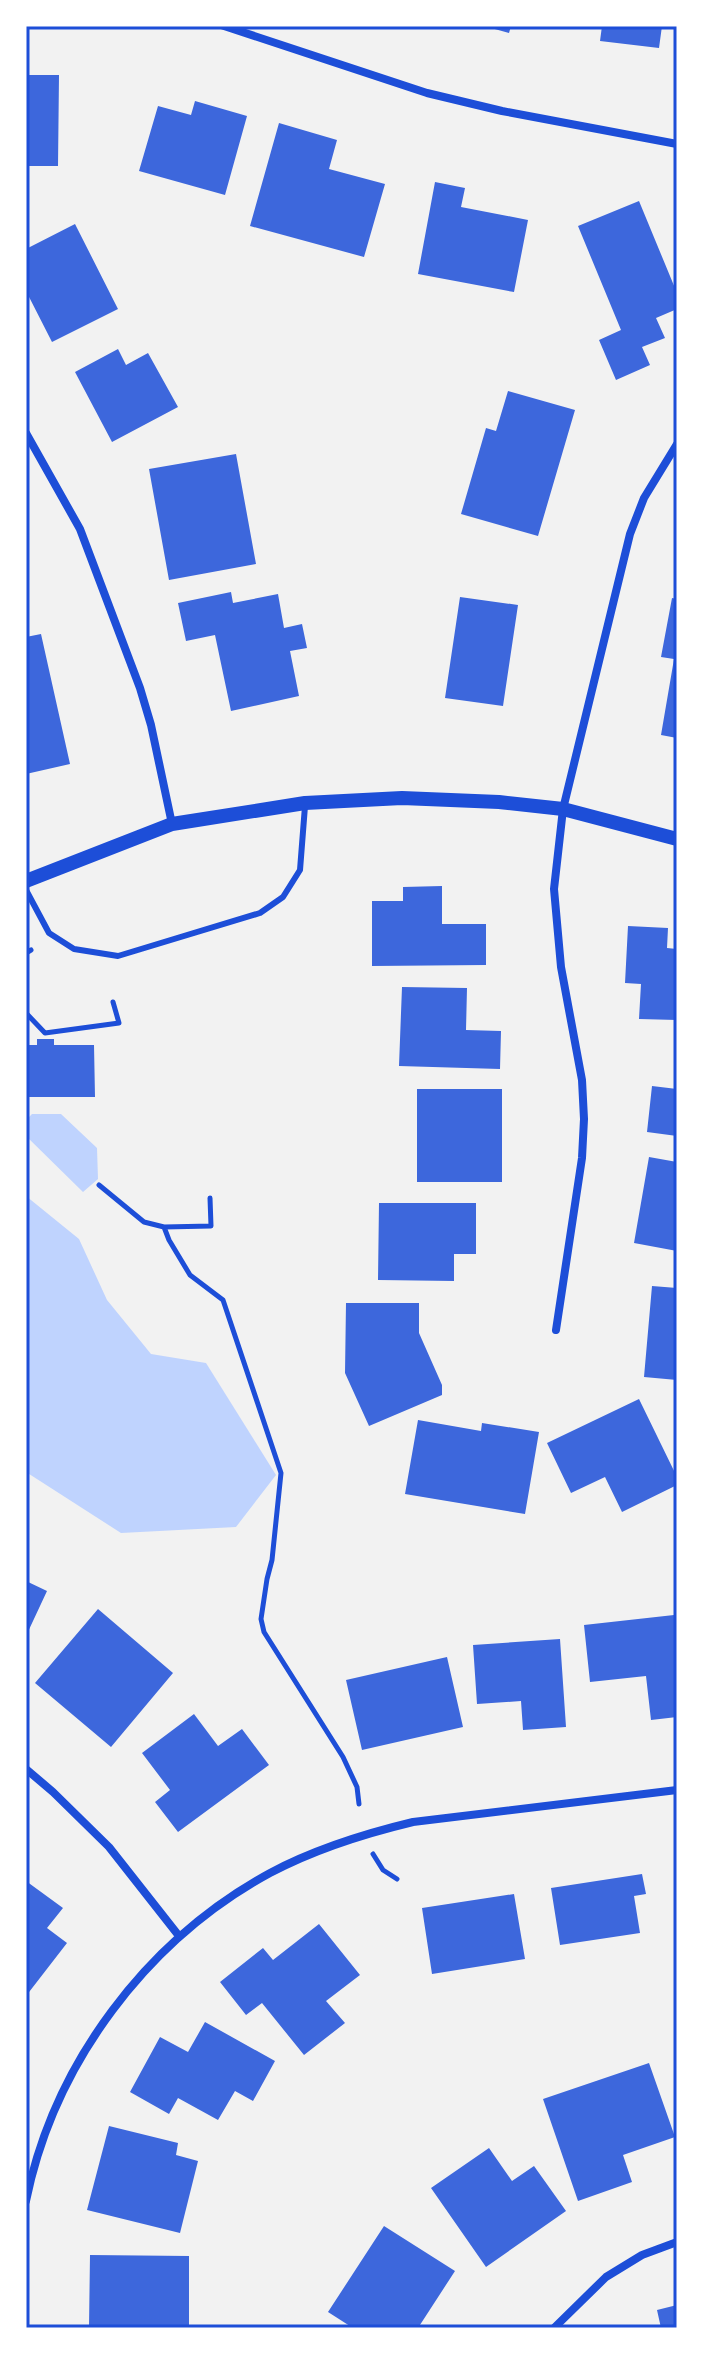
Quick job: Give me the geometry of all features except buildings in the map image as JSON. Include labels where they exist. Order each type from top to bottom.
[{"type":"street","points":[[224,26],[427,93],[502,111],[677,144]]},
{"type":"street","points":[[26,433],[80,529],[140,688],[172,824]]},
{"type":"street","points":[[556,1330],[582,1158],[584,1119],[582,1080],[561,967],[554,889],[563,809],[630,534],[644,498],[677,444]]},
{"type":"street","points":[[26,881],[172,824],[305,803],[402,798],[499,802],[563,809],[677,839]]},
{"type":"street","points":[[26,1769],[109,1847],[179,1936]]},
{"type":"street","points":[[26,2201],[45,2133],[74,2071],[99,2029],[122,1998],[179,1936],[237,1894],[269,1874],[339,1842],[413,1822],[677,1790]]},
{"type":"street","points":[[554,2328],[606,2277],[642,2255],[677,2242]]},
{"type":"lane","points":[[26,890],[49,933],[74,949],[118,956],[260,913],[283,897],[300,870],[305,803]]},
{"type":"path","points":[[26,1013],[45,1033],[119,1023],[113,1002]]},
{"type":"path","points":[[99,1185],[144,1222],[164,1227],[211,1226],[210,1198]]},
{"type":"path","points":[[164,1227],[190,1275],[223,1300],[281,1473],[272,1560],[261,1619],[264,1632],[343,1757],[357,1787],[359,1804]]},
{"type":"path","points":[[372,1853],[383,1870],[397,1879]]},
{"type":"water","points":[[32,1114],[61,1114],[97,1148],[98,1179],[83,1192],[26,1136],[26,1120]]},
{"type":"water","points":[[26,1196],[79,1239],[107,1300],[151,1354],[206,1363],[276,1475],[236,1527],[121,1533],[26,1472]]}]
